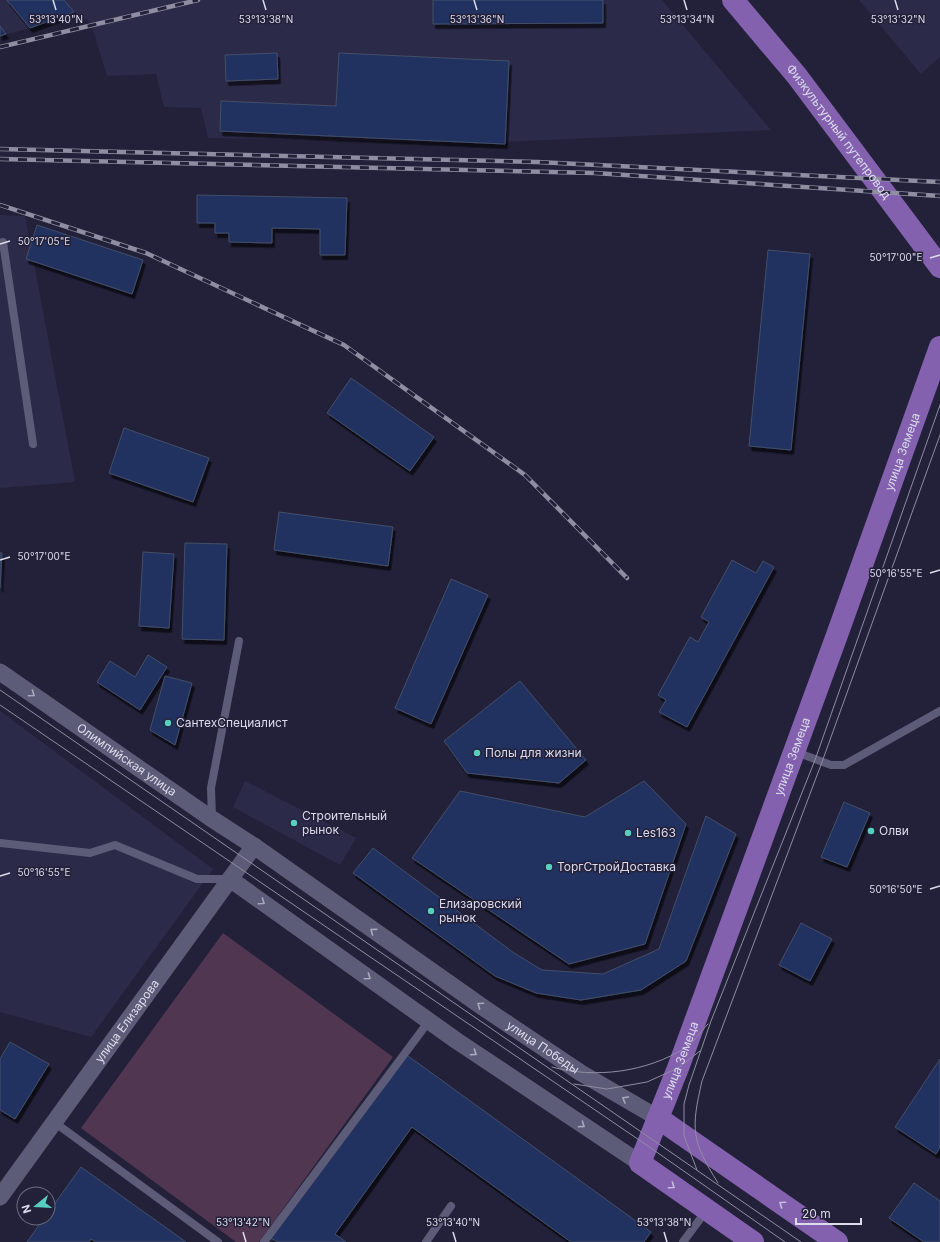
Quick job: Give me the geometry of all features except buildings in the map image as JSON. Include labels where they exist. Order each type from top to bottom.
[{"type":"main road","name":"Физкультурный путепровод","points":[[733,0],[797,76],[940,267]]},
{"type":"main road","name":"улица Земеца","points":[[640,1164],[795,752],[940,347]]},
{"type":"main road","name":"улица Победы","points":[[658,1118],[837,1242]]},
{"type":"main road","points":[[640,1164],[753,1242]]},
{"type":"street","name":"Олимпийская улица","points":[[0,672],[212,819],[254,846]]},
{"type":"street","name":"улица Победы","points":[[254,846],[484,1008],[581,1073],[658,1118]]},
{"type":"street","name":"улица Елизарова","points":[[1,1194],[254,846]]},
{"type":"street","points":[[230,880],[429,1021],[640,1164]]},
{"type":"lane","points":[[0,242],[3,242],[33,444]]},
{"type":"lane","points":[[212,819],[211,788],[239,641]]},
{"type":"lane","points":[[795,752],[831,765],[844,765],[940,711]]},
{"type":"lane","points":[[0,844],[90,853],[115,845],[197,879],[230,880]]},
{"type":"lane","points":[[264,1242],[429,1021]]},
{"type":"lane","points":[[54,1122],[218,1242]]},
{"type":"lane","points":[[426,1242],[451,1206]]},
{"type":"lane","points":[[683,1242],[706,1210]]},
{"type":"shaded area","points":[[0,0],[662,0],[771,130],[483,143],[208,138],[201,108],[164,107],[156,74],[107,76],[91,23],[74,12],[30,28],[0,36]]},
{"type":"shaded area","points":[[859,0],[940,0],[940,57],[921,74]]},
{"type":"shaded area","points":[[0,215],[25,216],[75,482],[0,488]]},
{"type":"shaded area","points":[[0,711],[213,869],[91,1037],[0,1012]]},
{"type":"shaded area","name":"Строительный рынок","points":[[245,781],[356,838],[340,865],[233,807]]},
{"type":"shaded area","points":[[223,933],[393,1057],[259,1242],[236,1242],[81,1128]]},
{"type":"tram line","points":[[697,1170],[684,1136],[684,1104],[689,1085],[711,1021],[815,760],[940,405]]},
{"type":"tram line","points":[[718,1183],[703,1156],[696,1134],[696,1111],[702,1081],[822,762],[940,435]]},
{"type":"tram line","points":[[0,690],[801,1242]]},
{"type":"tram line","points":[[0,705],[648,1146],[785,1242]]},
{"type":"tram line","points":[[552,1067],[569,1071],[603,1073],[638,1068],[654,1063],[685,1048],[708,1024]]},
{"type":"tram line","points":[[574,1084],[607,1089],[647,1082],[678,1068],[700,1051]]},
{"type":"railway","points":[[0,47],[198,0]]},
{"type":"railway","points":[[0,149],[537,162],[940,182]]},
{"type":"railway","points":[[0,159],[595,173],[940,196]]},
{"type":"railway","points":[[0,205],[146,253],[344,345],[525,475],[627,578]]},
{"type":"place","name":"СантехСпециалист","points":[[168,723]]},
{"type":"place","name":"Полы для жизни","points":[[477,753]]},
{"type":"place","name":"Строительный рынок","points":[[294,823]]},
{"type":"place","name":"Олви","points":[[871,831]]},
{"type":"place","name":"Les163","points":[[628,833]]},
{"type":"place","name":"ТоргСтройДоставка","points":[[549,867]]},
{"type":"place","name":"Елизаровский рынок","points":[[431,911]]}]
